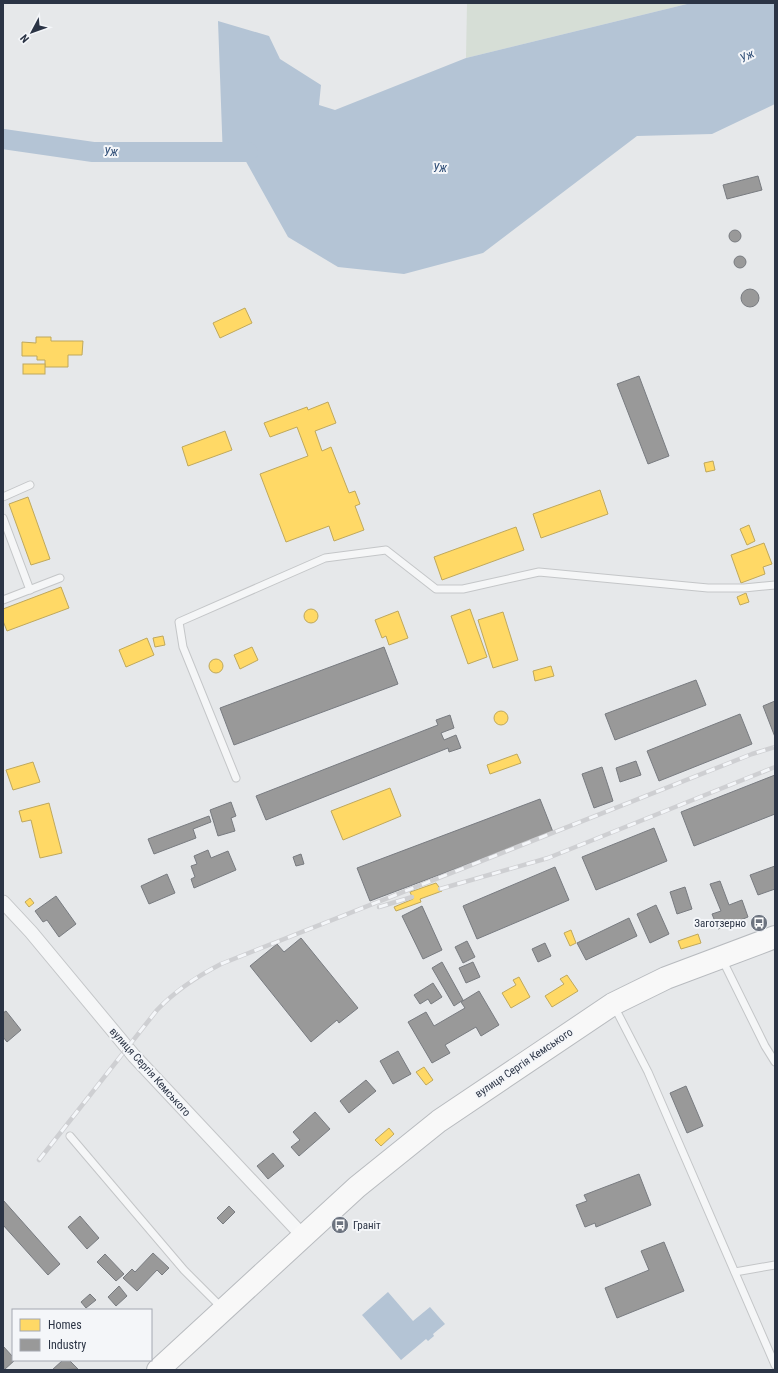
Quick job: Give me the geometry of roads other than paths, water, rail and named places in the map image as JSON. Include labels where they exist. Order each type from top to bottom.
[{"type":"highway","name":"вулиця Сергія Кемського","points":[[167,1365],[224,1309],[356,1187],[439,1122],[613,1004],[659,981],[775,937]]},
{"type":"street","name":"вулиця Сергія Кемського","points":[[3,902],[31,932],[134,1056],[303,1236]]},
{"type":"lane","points":[[3,497],[30,485]]},
{"type":"lane","points":[[3,518],[30,590]]},
{"type":"lane","points":[[236,778],[183,647],[179,622],[325,558],[386,550],[436,589],[463,589],[539,572],[708,588],[744,588],[775,585]]},
{"type":"lane","points":[[3,600],[60,578]]},
{"type":"lane","points":[[722,957],[765,1046],[775,1062]]},
{"type":"lane","points":[[613,1004],[648,1072],[775,1365]]},
{"type":"lane","points":[[70,1136],[184,1270],[224,1309]]},
{"type":"lane","points":[[735,1272],[775,1265]]},
{"type":"water","name":"Уж","points":[[691,3],[775,3],[775,104],[712,134],[637,136],[483,253],[404,274],[338,267],[288,237],[244,158],[223,159],[218,21],[269,36],[280,59],[321,85],[319,105],[335,110],[466,58]]},
{"type":"water","points":[[388,1292],[413,1321],[430,1307],[445,1324],[433,1334],[434,1336],[428,1341],[426,1339],[401,1360],[362,1315]]},
{"type":"waterway","name":"Уж","points":[[3,139],[93,152],[248,152]]},
{"type":"railway","points":[[39,1160],[157,1010],[179,990],[212,969],[221,964],[752,754],[775,747]]},
{"type":"railway","points":[[440,889],[548,858],[775,767]]},
{"type":"railway","points":[[379,907],[412,897]]},
{"type":"place","name":"Заготзерно","points":[[759,923]]},
{"type":"place","name":"Граніт","points":[[340,1225]]}]
